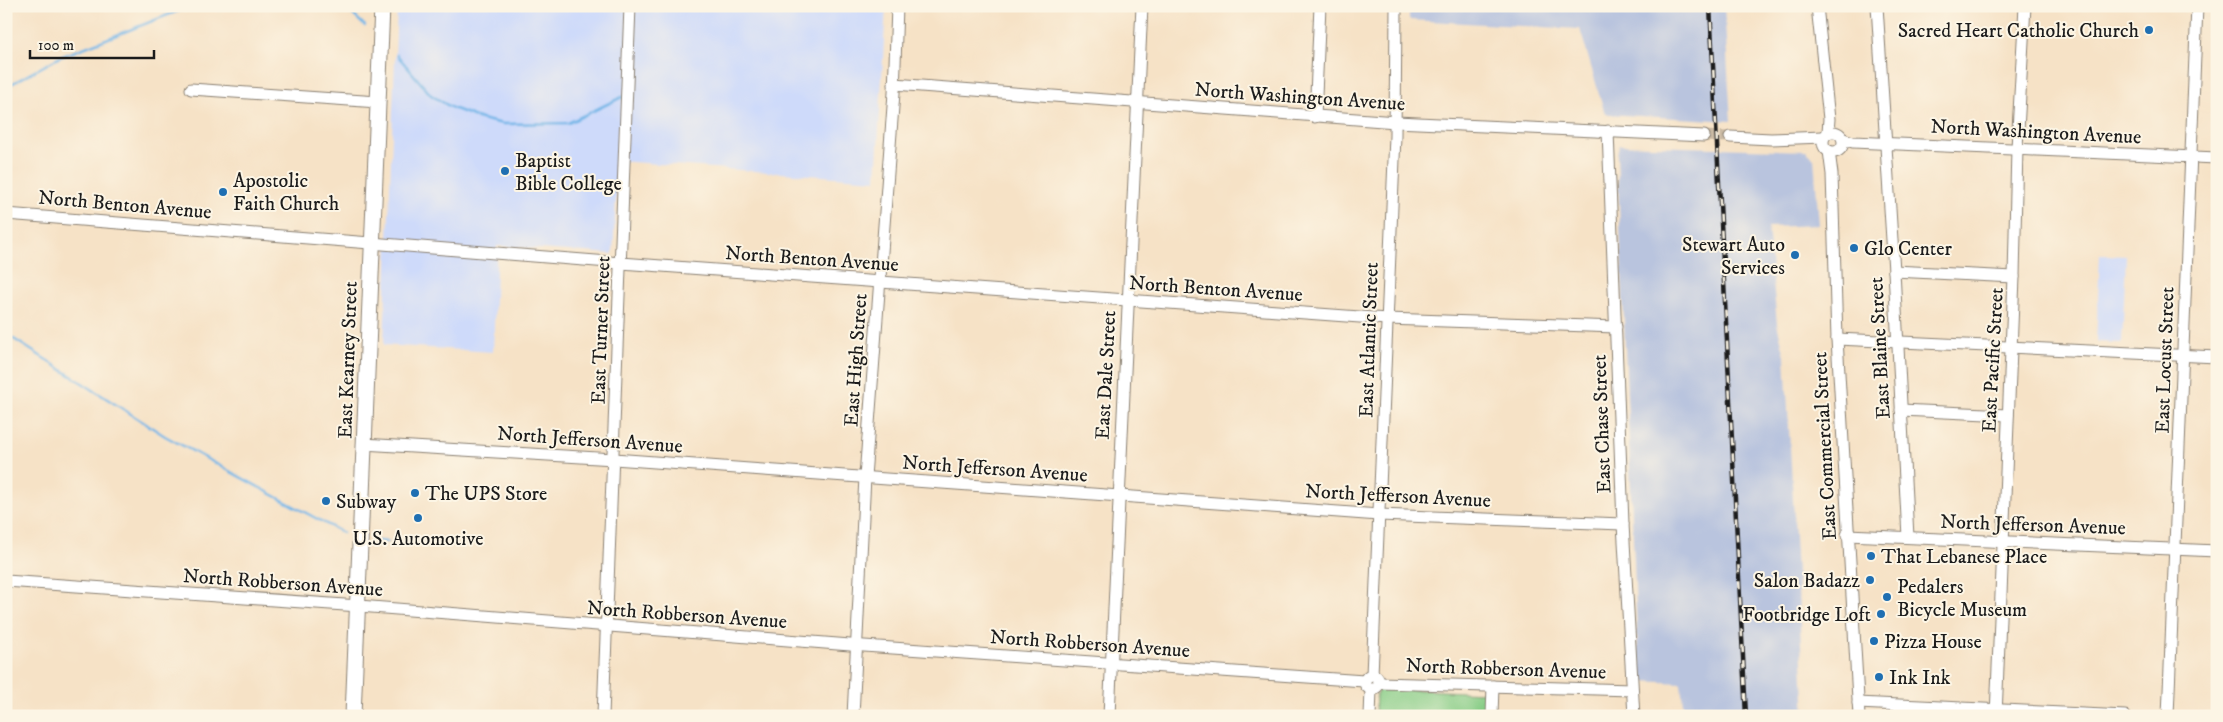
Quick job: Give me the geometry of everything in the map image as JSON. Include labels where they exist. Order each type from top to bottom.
[{"type":"main road","name":"East Kearney Street","points":[[353,716],[382,6]]},
{"type":"street","name":"East Turner Street","points":[[603,716],[630,6]]},
{"type":"street","name":"East High Street","points":[[853,716],[865,477],[894,84],[897,6]]},
{"type":"street","name":"East Dale Street","points":[[1109,716],[1142,6]]},
{"type":"street","points":[[1315,116],[1320,6]]},
{"type":"street","name":"East Atlantic Street","points":[[1370,716],[1396,122],[1396,6]]},
{"type":"street","name":"East Commercial Street","points":[[1817,6],[1833,142],[1832,174],[1837,339],[1858,716]]},
{"type":"street","name":"East Blaine Street","points":[[1877,6],[1894,271],[1896,341],[1908,537]]},
{"type":"street","name":"East Pacific Street","points":[[1996,712],[2025,6]]},
{"type":"street","name":"East Locust Street","points":[[2168,716],[2197,6]]},
{"type":"street","name":"North Washington Avenue","points":[[894,84],[1137,104],[1396,122],[1704,136]]},
{"type":"street","points":[[191,89],[378,102]]},
{"type":"street","name":"East Chase Street","points":[[1608,131],[1623,524],[1634,716]]},
{"type":"street","name":"North Washington Avenue","points":[[1730,137],[1833,142],[1885,142],[2217,158]]},
{"type":"street","name":"North Benton Avenue","points":[[6,214],[621,263],[1387,319],[1616,327]]},
{"type":"street","points":[[1894,271],[2014,277]]},
{"type":"street","points":[[1837,339],[2217,357]]},
{"type":"street","points":[[1901,410],[2008,415]]},
{"type":"street","name":"North Jefferson Avenue","points":[[363,444],[614,459],[1379,515],[1623,524]]},
{"type":"street","name":"North Jefferson Avenue","points":[[1847,535],[2217,551]]},
{"type":"street","name":"North Robberson Avenue","points":[[6,581],[358,606],[856,646],[1371,682],[1632,690]]},
{"type":"street","points":[[1492,716],[1493,686]]},
{"type":"street","points":[[1858,703],[1996,712],[2125,716]]},
{"type":"shaded area","name":"Baptist Bible College","points":[[397,6],[886,6],[876,180],[618,161],[613,254],[497,246],[493,352],[384,345]]},
{"type":"shaded area","points":[[1409,6],[1724,6],[1731,121],[1605,114],[1580,29],[1409,20]]},
{"type":"shaded area","points":[[1619,145],[1806,151],[1814,158],[1819,225],[1768,227],[1777,324],[1785,356],[1805,716],[1684,716],[1681,683],[1639,681],[1617,155]]},
{"type":"shaded area","points":[[2100,255],[2126,256],[2122,343],[2096,342]]},
{"type":"green space","points":[[1380,688],[1488,694],[1488,716],[1375,716],[1376,696]]},
{"type":"waterway","points":[[6,87],[60,57],[191,6]]},
{"type":"waterway","points":[[344,6],[365,26]]},
{"type":"waterway","points":[[397,55],[431,95],[452,108],[481,119],[503,124],[568,123],[622,97]]},
{"type":"waterway","points":[[6,334],[165,436],[343,533]]},
{"type":"waterway","points":[[378,541],[388,542]]},
{"type":"tunnel","points":[[1704,136],[1730,137]]},
{"type":"railway","points":[[1710,6],[1746,716]]},
{"type":"place","name":"Sacred Heart Catholic Church","points":[[2149,30]]},
{"type":"place","name":"Baptist Bible College","points":[[505,171]]},
{"type":"place","name":"Apostolic Faith Church","points":[[223,192]]},
{"type":"place","name":"Glo Center","points":[[1854,248]]},
{"type":"place","name":"Stewart Auto Services","points":[[1795,255]]},
{"type":"place","name":"The UPS Store","points":[[415,493]]},
{"type":"place","name":"Subway","points":[[326,501]]},
{"type":"place","name":"U.S. Automotive","points":[[418,518]]},
{"type":"place","name":"That Lebanese Place","points":[[1871,556]]},
{"type":"place","name":"Salon Badazz","points":[[1870,580]]},
{"type":"place","name":"Pedalers Bicycle Museum","points":[[1887,597]]},
{"type":"place","name":"Footbridge Loft","points":[[1881,614]]},
{"type":"place","name":"Pizza House","points":[[1874,641]]},
{"type":"place","name":"Ink Ink","points":[[1879,677]]}]
